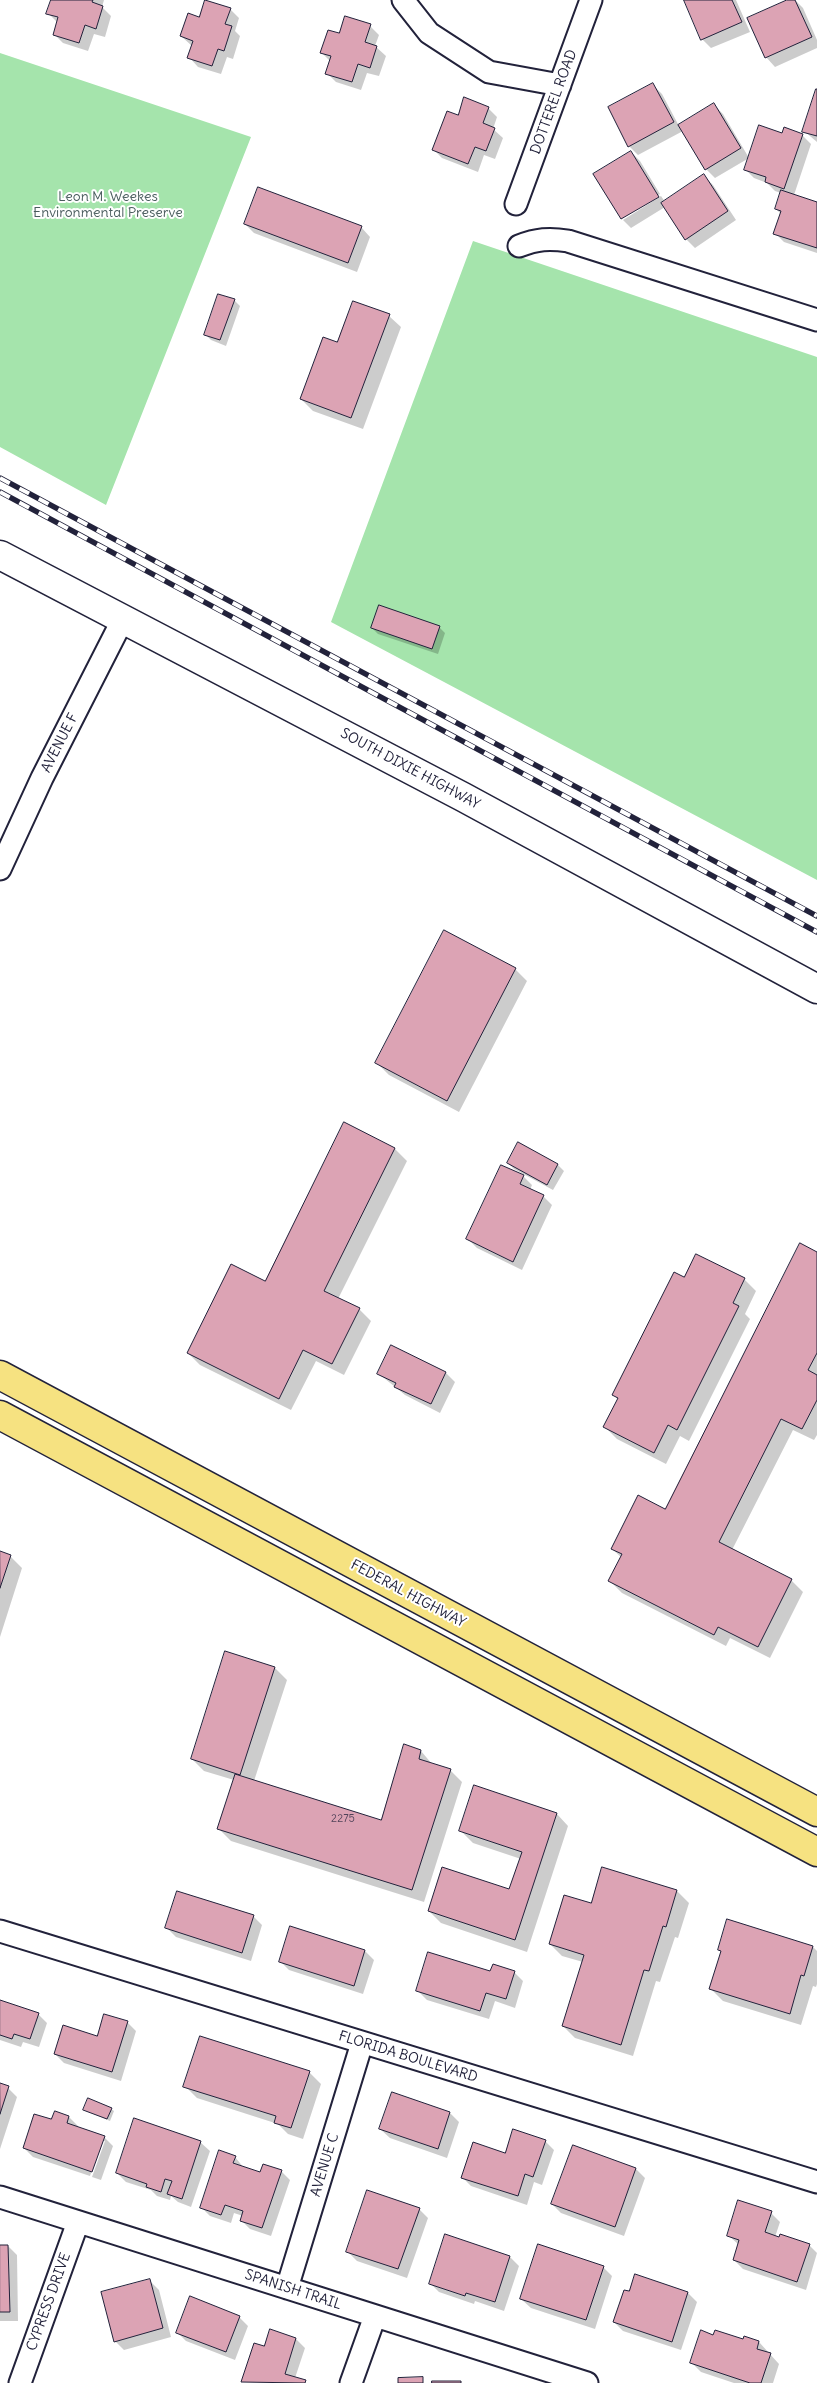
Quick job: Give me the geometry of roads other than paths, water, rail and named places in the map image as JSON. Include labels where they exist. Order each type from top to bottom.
[{"type":"main road","name":"FEDERAL HIGHWAY","points":[[0,1375],[817,1812]]},
{"type":"main road","points":[[0,1415],[817,1852]]},
{"type":"street","points":[[403,0],[429,33],[489,72],[560,84]]},
{"type":"street","name":"DOTTEREL ROAD","points":[[516,204],[592,0]]},
{"type":"street","points":[[519,246],[535,240],[551,238],[568,241],[817,320]]},
{"type":"street","name":"SOUTH DIXIE HIGHWAY","points":[[0,555],[463,797],[817,989]]},
{"type":"street","name":"AVENUE F","points":[[0,869],[42,778],[123,619]]},
{"type":"street","name":"FLORIDA BOULEVARD","points":[[0,1931],[817,2182]]},
{"type":"street","name":"AVENUE C","points":[[287,2288],[362,2043]]},
{"type":"street","name":"SPANISH TRAIL","points":[[0,2197],[587,2383]]},
{"type":"street","name":"CYPRESS DRIVE","points":[[20,2383],[78,2222]]},
{"type":"street","points":[[351,2383],[375,2316]]},
{"type":"railway","points":[[0,478],[817,916]]},
{"type":"railway","points":[[0,492],[817,932]]},
{"type":"park label","name":"Leon M. Weekes Environmental Preserve","points":[[108,206]]}]
